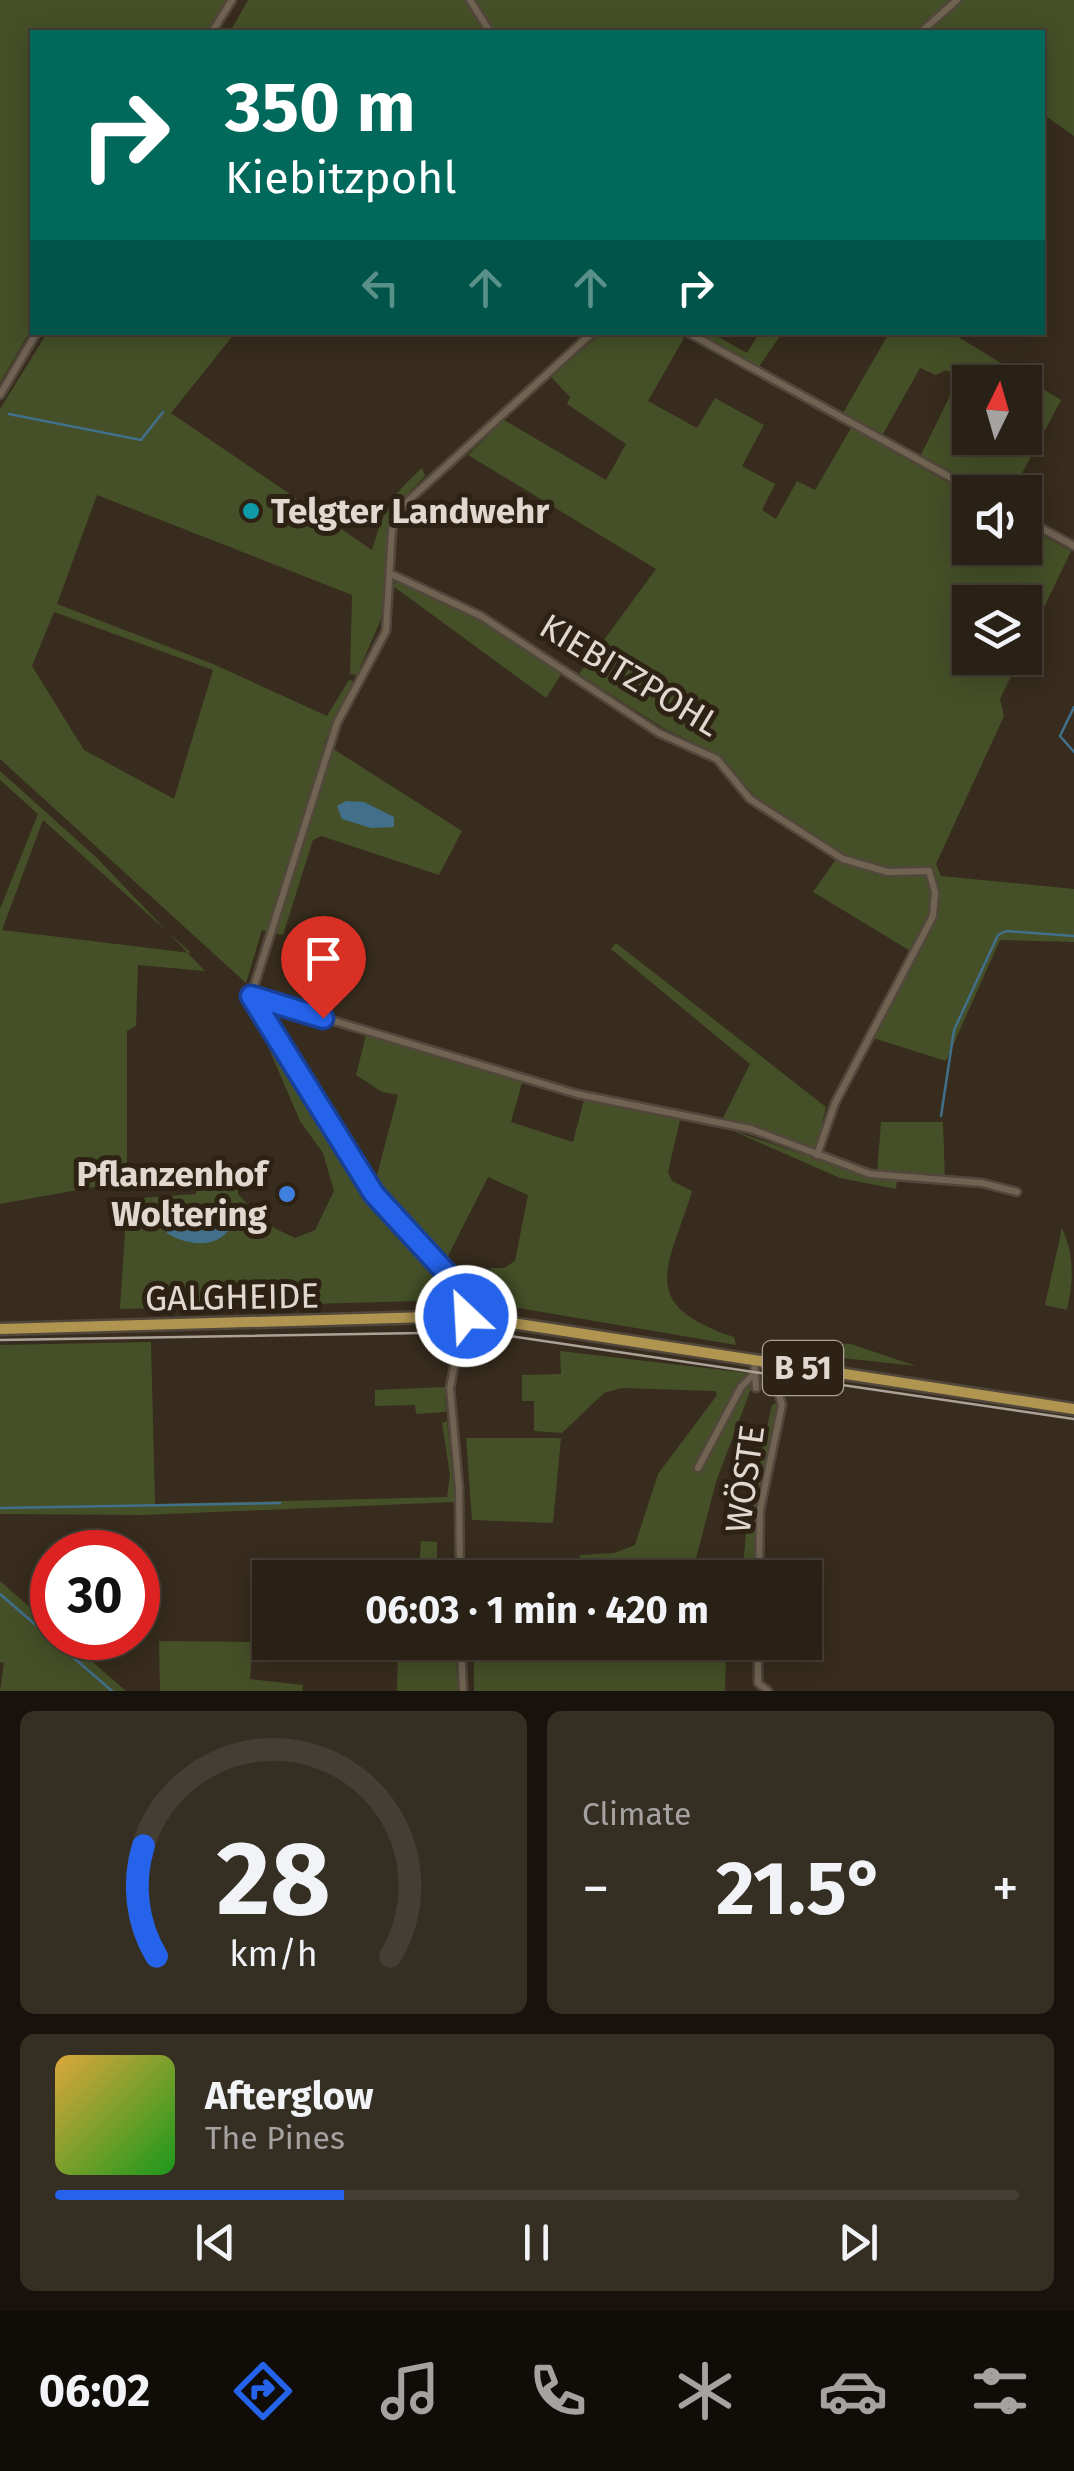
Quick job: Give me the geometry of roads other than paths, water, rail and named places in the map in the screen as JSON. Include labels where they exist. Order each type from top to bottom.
[{"type":"main road","name":"GALGHEIDE","points":[[0,1329],[466,1316]]},
{"type":"main road","name":"B 51","points":[[466,1316],[1074,1409]]},
{"type":"street","points":[[213,30],[232,0]]},
{"type":"street","points":[[470,0],[489,30]]},
{"type":"street","points":[[923,30],[957,0]]},
{"type":"street","points":[[0,395],[35,335]]},
{"type":"street","points":[[460,1560],[460,1488],[450,1388],[466,1316],[464,1292],[374,1194],[251,996],[324,758],[386,631],[392,530],[403,503],[590,335]]},
{"type":"street","points":[[692,335],[952,478]]},
{"type":"street","points":[[1042,528],[1074,546]]},
{"type":"street","name":"KIEBITZPOHL","points":[[390,574],[482,616],[658,733],[717,759],[750,799],[843,859],[888,872],[929,871],[935,892],[933,916],[835,1102],[818,1154]]},
{"type":"street","points":[[251,996],[577,1094],[734,1124],[870,1174],[982,1183],[1017,1192]]},
{"type":"street","points":[[436,1316],[457,1331],[461,1340]]},
{"type":"street","name":"WÖSTE","points":[[754,1361],[756,1388]]},
{"type":"street","name":"WÖSTE","points":[[698,1468],[741,1387],[753,1375]]},
{"type":"street","name":"WÖSTE","points":[[759,1560],[760,1510],[782,1405],[777,1388]]},
{"type":"street","points":[[462,1660],[463,1691]]},
{"type":"street","points":[[758,1660],[758,1684],[768,1691]]},
{"type":"water","points":[[346,801],[364,802],[394,817],[394,827],[371,828],[342,819],[337,806]]},
{"type":"water","points":[[175,1213],[197,1222],[227,1221],[230,1228],[217,1240],[183,1240],[167,1233],[165,1217]]},
{"type":"waterway","points":[[9,414],[141,440],[163,412]]},
{"type":"waterway","points":[[1074,707],[1060,736],[1074,752]]},
{"type":"waterway","points":[[941,1116],[954,1030],[998,935],[1006,931],[1074,936]]},
{"type":"waterway","points":[[0,1508],[280,1503]]},
{"type":"waterway","points":[[0,1594],[112,1691]]},
{"type":"railway","points":[[0,1340],[482,1332],[1074,1419]]},
{"type":"place","name":"Telgter Landwehr","points":[[251,511]]},
{"type":"place","name":"Pflanzenhof Woltering","points":[[287,1194]]}]
